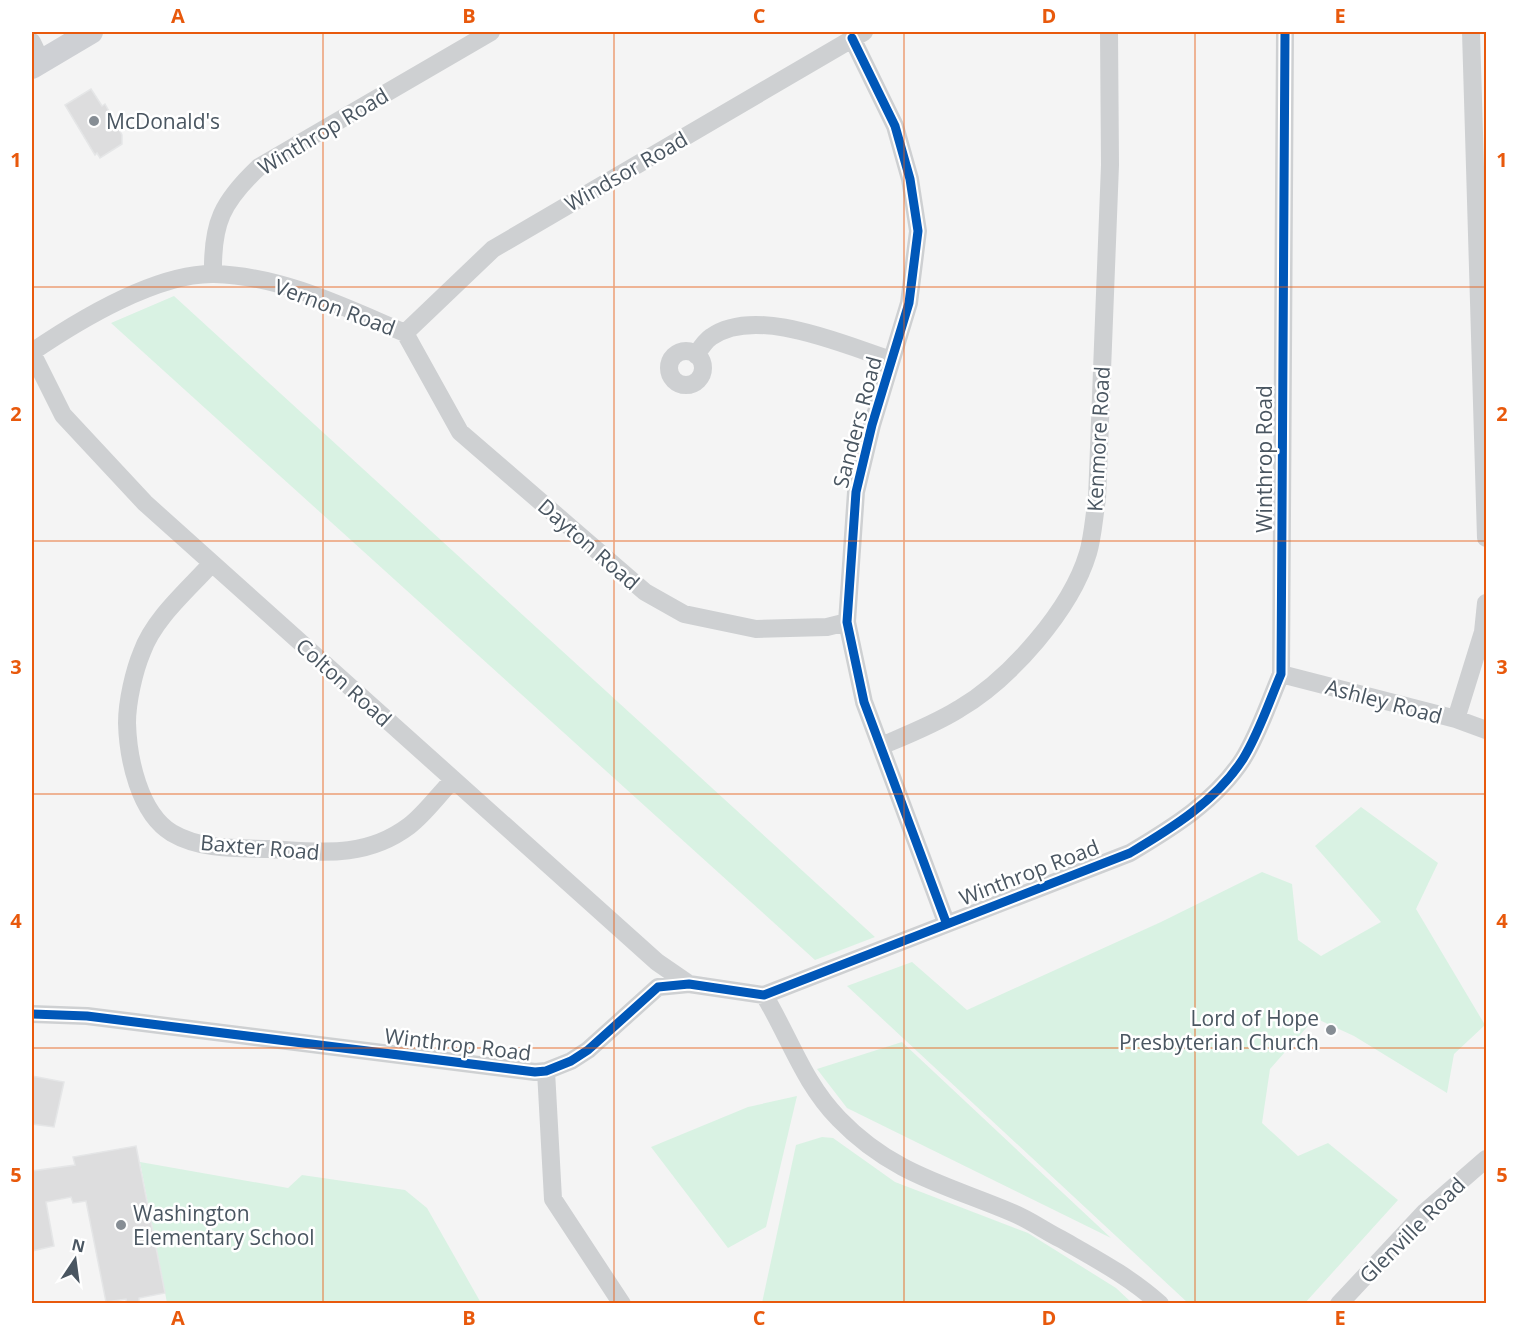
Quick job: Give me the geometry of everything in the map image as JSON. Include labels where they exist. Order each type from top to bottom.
[{"type":"main road","points":[[35,57],[91,32]]},
{"type":"street","name":"Winthrop Road","points":[[213,274],[213,239],[224,210],[239,186],[259,167],[491,32]]},
{"type":"street","name":"Kenmore Road","points":[[881,746],[960,709],[989,687],[1034,644],[1077,582],[1088,552],[1097,499],[1110,165],[1109,32]]},
{"type":"street","name":"Winthrop Road","points":[[32,1014],[87,1016],[535,1072],[546,1071],[588,1050],[658,987],[689,984],[764,995],[946,922],[1130,853],[1175,826],[1232,775],[1244,757],[1281,674],[1285,32]]},
{"type":"street","points":[[1471,32],[1486,538]]},
{"type":"street","name":"Sanders Road","points":[[858,35],[895,126],[910,178],[918,231],[909,303],[891,360],[856,492],[847,622],[864,702],[946,922]]},
{"type":"street","name":"Windsor Road","points":[[405,333],[493,249],[858,35]]},
{"type":"street","name":"Vernon Road","points":[[32,352],[102,311],[151,287],[213,274],[291,287],[405,333]]},
{"type":"street","points":[[696,355],[711,337],[738,325],[767,324],[891,360]]},
{"type":"street","name":"Dayton Road","points":[[405,333],[460,432],[645,592],[684,614],[756,630],[827,627],[847,622]]},
{"type":"street","name":"Colton Road","points":[[32,352],[63,415],[145,503],[657,962],[689,984]]},
{"type":"street","name":"Baxter Road","points":[[212,563],[156,626],[142,651],[132,693],[127,721],[130,757],[146,803],[158,822],[172,833],[211,846],[344,853],[387,839],[410,825],[453,780]]},
{"type":"street","points":[[1456,719],[1483,632],[1486,603]]},
{"type":"street","name":"Ashley Road","points":[[1281,674],[1456,719],[1486,730]]},
{"type":"street","points":[[764,995],[778,1018],[800,1068],[822,1100],[841,1121],[881,1154],[921,1178],[1014,1213],[1134,1281],[1160,1304]]},
{"type":"street","points":[[546,1071],[553,1199],[622,1304]]},
{"type":"street","name":"Glenville Road","points":[[1339,1304],[1425,1212],[1486,1159]]},
{"type":"green space","points":[[174,296],[875,937],[815,960],[111,323]]},
{"type":"green space","points":[[1361,807],[1438,863],[1416,909],[1485,1025],[1454,1054],[1447,1093],[1354,1036],[1315,1018],[1270,1069],[1262,1123],[1298,1156],[1328,1143],[1398,1200],[1305,1303],[1188,1303],[847,986],[912,962],[967,1010],[1161,922],[1262,872],[1292,884],[1298,940],[1321,956],[1381,922],[1315,846]]},
{"type":"green space","points":[[902,1042],[1111,1238],[847,1108],[817,1069]]},
{"type":"green space","points":[[797,1096],[766,1227],[728,1248],[651,1147],[748,1107]]},
{"type":"green space","points":[[822,1137],[833,1138],[895,1182],[1028,1233],[1116,1288],[1132,1303],[762,1303],[796,1145]]},
{"type":"green space","points":[[140,1162],[288,1188],[302,1175],[405,1190],[427,1208],[481,1303],[167,1303]]},
{"type":"building","name":"McDonald's","points":[[91,89],[102,106],[105,104],[122,135],[122,144],[100,158],[97,153],[95,155],[65,105]]},
{"type":"building","points":[[32,1076],[64,1082],[54,1127],[32,1124]]},
{"type":"building","name":"Washington Elementary School","points":[[136,1146],[165,1293],[139,1298],[139,1304],[127,1304],[126,1299],[106,1302],[86,1201],[73,1203],[71,1197],[46,1202],[54,1246],[32,1251],[32,1171],[75,1165],[73,1157]]},
{"type":"cycle path","points":[[32,1014],[87,1016],[535,1072],[546,1071],[571,1061],[588,1050],[658,987],[689,984],[764,995],[1130,853],[1162,834],[1192,812],[1220,788],[1243,759],[1259,728],[1281,674],[1285,32]]},
{"type":"cycle path","points":[[852,38],[895,126],[910,179],[918,231],[909,303],[872,425],[856,492],[847,622],[864,702],[946,922]]},
{"type":"place","name":"McDonald's","points":[[94,121]]},
{"type":"place","name":"Lord of Hope Presbyterian Church","points":[[1331,1030]]},
{"type":"place","name":"Washington Elementary School","points":[[121,1225]]}]
